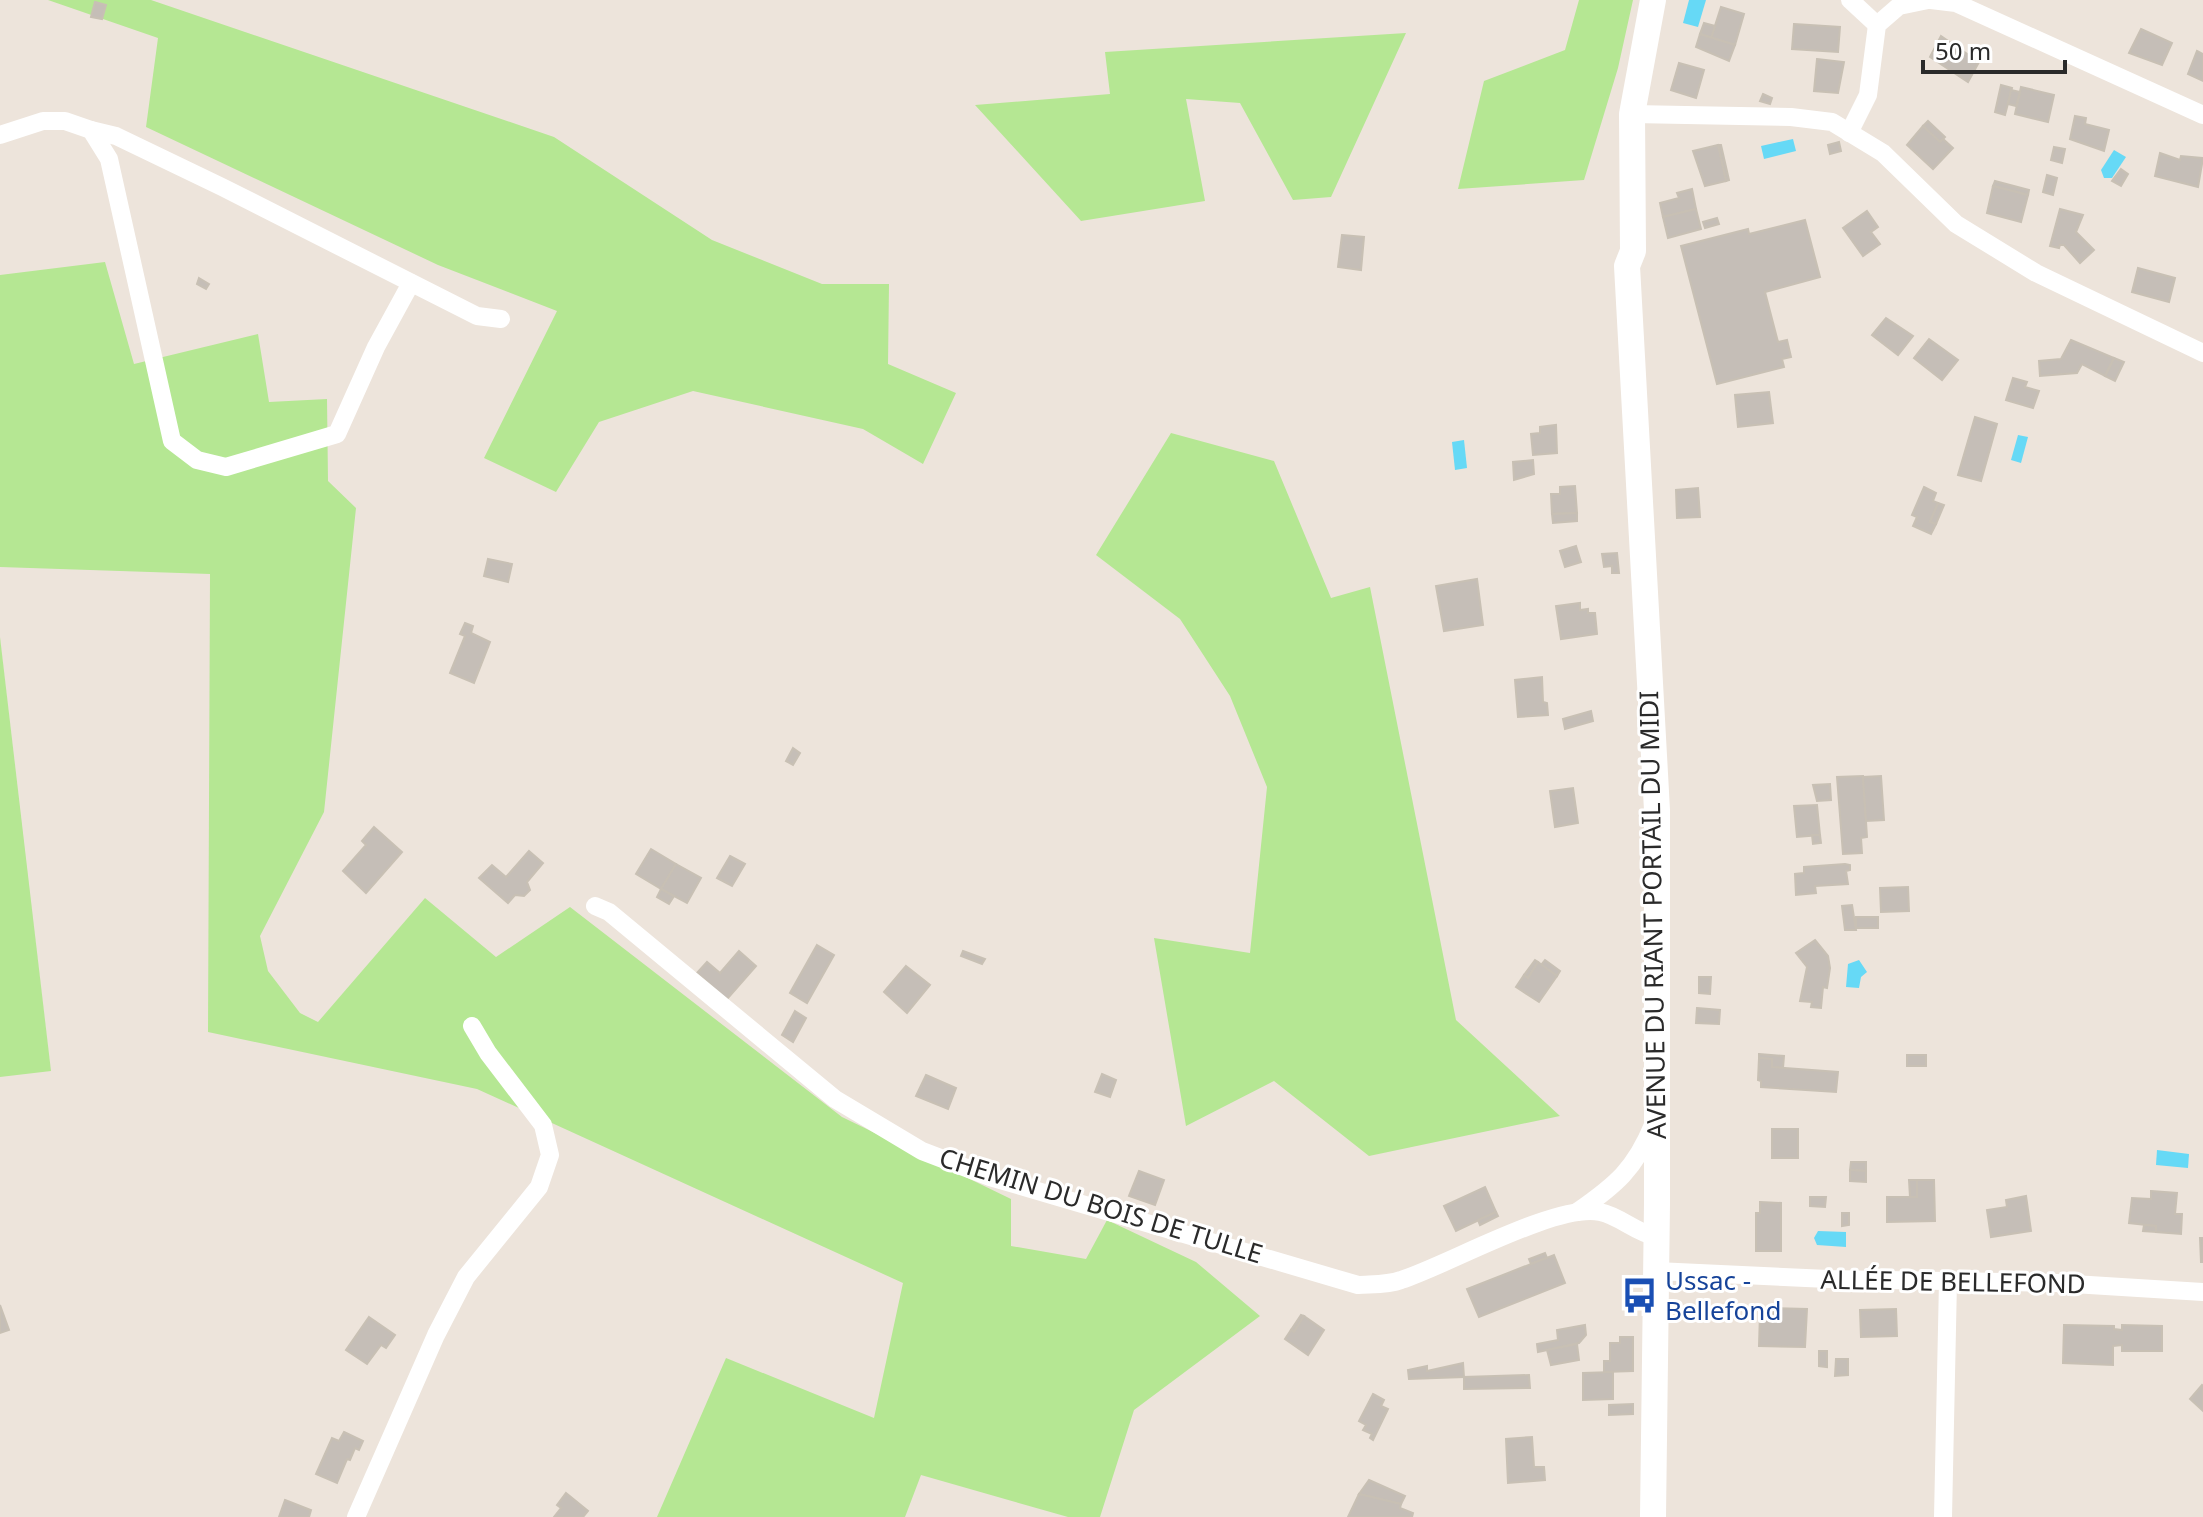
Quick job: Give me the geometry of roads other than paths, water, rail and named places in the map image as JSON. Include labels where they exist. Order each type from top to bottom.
[{"type":"main road","name":"AVENUE DU RIANT PORTAIL DU MIDI","points":[[1653,0],[1632,114],[1633,251],[1627,266],[1657,810],[1657,1237],[1653,1517]]},
{"type":"street","points":[[1850,0],[1877,25]]},
{"type":"street","points":[[1849,133],[1868,95],[1877,25],[1899,6],[1930,0],[1956,3],[2203,115]]},
{"type":"street","points":[[1632,114],[1791,117],[1832,122],[1883,153],[1956,224],[2036,273],[2203,353]]},
{"type":"street","points":[[0,135],[43,121],[65,121],[116,136],[477,316],[501,319]]},
{"type":"street","points":[[91,130],[109,159],[172,441],[197,460],[226,467],[337,434],[376,347],[411,283]]},
{"type":"street","name":"CHEMIN DU BOIS DE TULLE","points":[[595,906],[609,912],[835,1099],[922,1151],[990,1177],[1358,1285],[1398,1281],[1528,1227],[1576,1213],[1601,1212],[1644,1235],[1657,1237]]},
{"type":"street","points":[[356,1517],[436,1335],[466,1277],[539,1187],[550,1155],[543,1125],[488,1053],[472,1026]]},
{"type":"street","name":"CHEMIN DU BOIS DE TULLE","points":[[1576,1213],[1610,1189],[1632,1167],[1643,1151],[1657,1115]]},
{"type":"street","name":"ALLÉE DE BELLEFOND","points":[[1656,1271],[1828,1279],[2057,1283],[2203,1292]]},
{"type":"street","points":[[1943,1517],[1948,1281]]},
{"type":"water","points":[[1689,0],[1706,0],[1698,27],[1683,23]]},
{"type":"water","points":[[1793,139],[1796,151],[1764,159],[1761,146]]},
{"type":"water","points":[[2114,150],[2126,157],[2112,178],[2104,178],[2101,170]]},
{"type":"water","points":[[2018,435],[2028,437],[2021,463],[2011,460]]},
{"type":"water","points":[[1464,440],[1467,468],[1455,470],[1452,442]]},
{"type":"water","points":[[1859,960],[1867,972],[1861,977],[1859,988],[1846,987],[1848,964]]},
{"type":"water","points":[[2157,1150],[2189,1154],[2188,1168],[2156,1165]]},
{"type":"water","points":[[1818,1231],[1846,1232],[1846,1247],[1817,1245],[1814,1238]]},
{"type":"place","name":"Ussac - Bellefond","points":[[1639,1296]]}]
